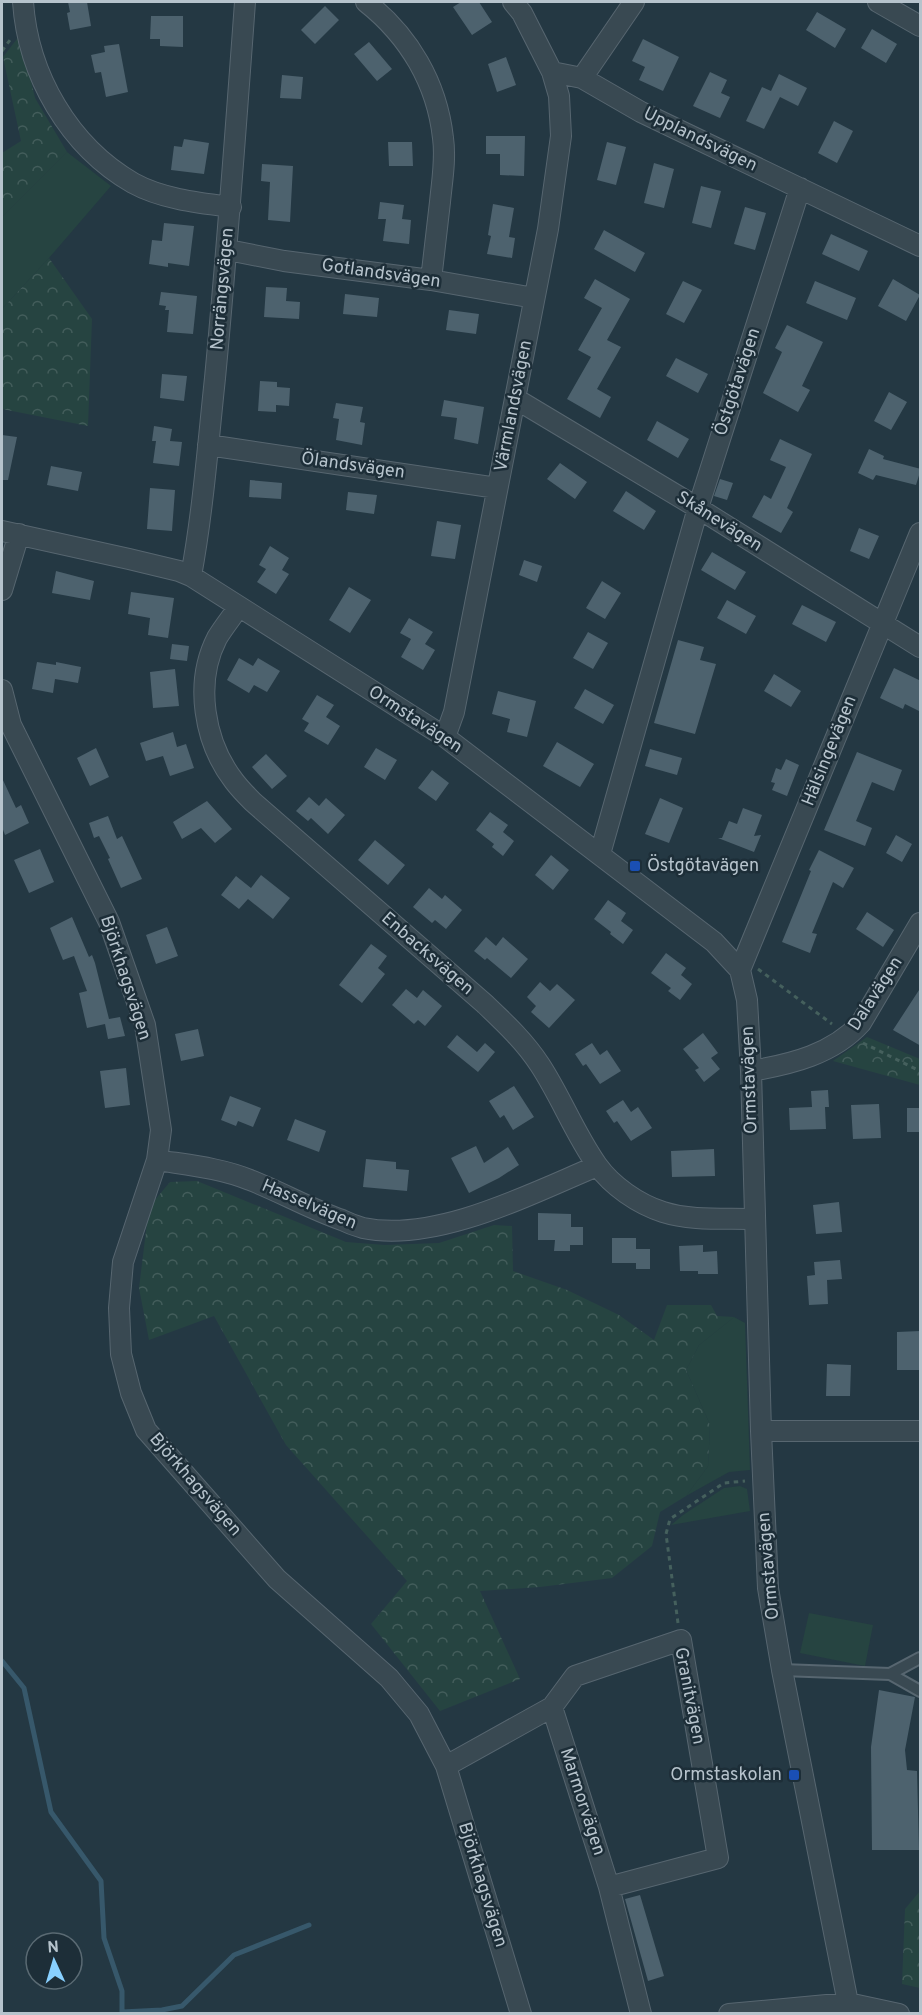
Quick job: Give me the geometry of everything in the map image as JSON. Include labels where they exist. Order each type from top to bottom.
[{"type":"street","points":[[23,2],[24,22],[35,60],[51,98],[67,125],[90,150],[134,183],[159,194],[231,207]]},
{"type":"street","name":"Norrängsvägen","points":[[191,576],[197,543],[228,250],[245,2]]},
{"type":"street","points":[[366,2],[404,38],[431,85],[439,111],[444,139],[443,172],[431,280]]},
{"type":"street","points":[[513,2],[522,13],[552,72]]},
{"type":"street","points":[[582,78],[634,2]]},
{"type":"street","points":[[878,2],[921,26]]},
{"type":"street","name":"Upplandsvägen","points":[[552,72],[582,78],[641,112],[921,246]]},
{"type":"street","name":"Värmlandsvägen","points":[[445,737],[454,712],[548,229],[561,136],[559,96],[552,72]]},
{"type":"street","name":"Östgötavägen","points":[[600,854],[698,508],[800,188]]},
{"type":"street","name":"Gotlandsvägen","points":[[228,250],[284,261],[431,280],[534,298]]},
{"type":"street","name":"Skånevägen","points":[[516,399],[698,508],[921,647]]},
{"type":"street","name":"Ölandsvägen","points":[[208,445],[497,488]]},
{"type":"street","points":[[2,590],[10,533]]},
{"type":"street","name":"Ormstavägen","points":[[10,533],[159,566],[191,576],[238,608],[445,737],[742,964],[747,1000],[751,1071],[754,1219],[768,1588],[848,2003]]},
{"type":"street","name":"Hälsingevägen","points":[[742,964],[921,533]]},
{"type":"street","name":"Enbacksvägen","points":[[238,608],[217,638],[206,667],[204,691],[206,715],[213,741],[223,764],[234,781],[252,802],[520,1037],[541,1066],[597,1166],[619,1188],[644,1204],[665,1213],[697,1217],[754,1219]]},
{"type":"street","name":"Björkhagsvägen","points":[[2,690],[11,725],[109,922],[145,1025],[161,1130],[157,1160],[123,1262],[118,1308],[122,1354],[131,1393],[146,1430],[277,1579],[389,1678],[419,1714],[446,1766],[521,2013]]},
{"type":"street","name":"Dalavägen","points":[[751,1071],[786,1065],[828,1049],[849,1036],[861,1023],[921,923]]},
{"type":"street","name":"Hasselvägen","points":[[157,1160],[204,1167],[248,1179],[330,1216],[363,1228],[396,1230],[440,1226],[483,1213],[597,1166]]},
{"type":"street","points":[[761,1431],[921,1431]]},
{"type":"street","name":"Granitvägen","points":[[552,1707],[575,1676],[681,1640],[718,1858],[609,1887]]},
{"type":"street","points":[[446,1766],[552,1707]]},
{"type":"street","name":"Marmorvägen","points":[[552,1707],[609,1887],[641,2013]]},
{"type":"street","points":[[729,2013],[848,2003],[899,2013]]},
{"type":"lane","points":[[890,1674],[921,1658]]},
{"type":"lane","points":[[782,1670],[890,1674],[921,1691]]},
{"type":"path","points":[[742,964],[849,1036],[921,1071]]},
{"type":"path","points":[[681,1640],[666,1534],[670,1519],[724,1483],[763,1480]]},
{"type":"green space","points":[[20,35],[35,98],[67,152],[2,217],[2,153],[21,141],[3,57]]},
{"type":"green space","points":[[67,152],[111,186],[2,309],[2,217]]},
{"type":"green space","points":[[49,258],[92,319],[88,426],[2,409],[2,309]]},
{"type":"green space","points":[[867,1037],[920,1059],[920,1085],[833,1061]]},
{"type":"green space","points":[[197,1181],[346,1242],[385,1245],[439,1243],[494,1225],[512,1226],[513,1271],[567,1290],[619,1315],[654,1340],[667,1305],[711,1305],[717,1316],[734,1317],[699,1345],[686,1370],[710,1425],[708,1466],[686,1496],[660,1512],[652,1546],[612,1578],[540,1587],[480,1591],[520,1679],[440,1711],[371,1624],[407,1581],[286,1445],[214,1316],[149,1340],[139,1288],[149,1207],[170,1182]]},
{"type":"green space","points":[[734,1317],[745,1323],[750,1470],[729,1472],[686,1496],[708,1466],[710,1425],[686,1370],[699,1345]]},
{"type":"green space","points":[[740,1486],[747,1489],[750,1511],[671,1525],[724,1488]]},
{"type":"green space","points":[[809,1613],[873,1625],[865,1666],[800,1653]]},
{"type":"green space","points":[[920,1891],[920,1988],[902,1984],[905,1909]]},
{"type":"building","points":[[68,2],[87,2],[91,26],[70,30]]},
{"type":"building","points":[[461,2],[479,2],[492,22],[472,35],[453,7]]},
{"type":"building","points":[[325,6],[339,20],[315,44],[301,30]]},
{"type":"building","points":[[817,12],[846,29],[835,48],[806,30]]},
{"type":"building","points":[[151,16],[183,16],[183,47],[160,46],[160,39],[150,39]]},
{"type":"building","points":[[872,29],[897,44],[886,63],[861,48]]},
{"type":"building","points":[[643,39],[679,57],[663,91],[639,80],[645,67],[632,61]]},
{"type":"building","points":[[369,42],[392,69],[377,81],[354,54]]},
{"type":"building","points":[[119,44],[128,92],[106,97],[101,72],[95,73],[91,55],[105,52],[104,46]]},
{"type":"building","points":[[506,57],[516,85],[497,92],[488,64]]},
{"type":"building","points":[[710,72],[727,80],[721,93],[730,97],[720,118],[693,106]]},
{"type":"building","points":[[779,74],[807,88],[798,106],[780,97],[764,129],[746,121],[762,87],[771,91]]},
{"type":"building","points":[[282,75],[303,77],[301,99],[280,98]]},
{"type":"building","points":[[834,121],[853,131],[837,163],[818,153]]},
{"type":"building","points":[[486,136],[525,136],[524,176],[500,175],[500,154],[486,154]]},
{"type":"building","points":[[184,139],[209,143],[204,174],[171,170],[174,146],[182,147]]},
{"type":"building","points":[[388,142],[412,142],[413,166],[389,166]]},
{"type":"building","points":[[607,142],[626,147],[616,185],[597,180]]},
{"type":"building","points":[[654,163],[674,169],[664,208],[644,203]]},
{"type":"building","points":[[262,164],[293,166],[290,222],[268,220],[270,182],[261,181]]},
{"type":"building","points":[[701,186],[721,191],[711,228],[692,223]]},
{"type":"building","points":[[380,202],[404,205],[402,219],[411,220],[409,244],[383,241],[386,219],[378,219]]},
{"type":"building","points":[[493,204],[514,208],[509,237],[515,238],[512,258],[487,254],[491,236],[488,235]]},
{"type":"building","points":[[745,207],[766,213],[755,250],[734,244]]},
{"type":"building","points":[[164,223],[194,226],[189,266],[168,263],[168,267],[149,264],[152,240],[162,241]]},
{"type":"building","points":[[604,230],[645,253],[635,272],[594,249]]},
{"type":"building","points":[[831,234],[868,251],[859,271],[822,254]]},
{"type":"building","points":[[595,279],[630,299],[607,340],[621,347],[597,389],[611,397],[600,418],[567,399],[591,357],[578,350],[602,308],[584,298]]},
{"type":"building","points":[[893,279],[920,295],[906,321],[878,306]]},
{"type":"building","points":[[683,281],[702,290],[684,323],[666,314]]},
{"type":"building","points":[[815,281],[856,298],[847,320],[806,303]]},
{"type":"building","points":[[266,287],[287,288],[286,301],[300,302],[299,319],[264,317]]},
{"type":"building","points":[[161,292],[197,296],[193,334],[167,332],[169,310],[165,310],[166,306],[159,305]]},
{"type":"building","points":[[345,294],[379,298],[377,317],[343,314]]},
{"type":"building","points":[[449,310],[479,314],[476,334],[446,330]]},
{"type":"building","points":[[787,325],[823,342],[802,386],[810,390],[798,412],[763,393],[782,352],[775,348]]},
{"type":"building","points":[[676,358],[708,374],[698,393],[666,376]]},
{"type":"building","points":[[162,374],[187,376],[184,401],[160,398]]},
{"type":"building","points":[[260,381],[277,382],[277,387],[290,388],[289,406],[276,405],[276,412],[258,411]]},
{"type":"building","points":[[889,392],[907,402],[891,430],[874,421]]},
{"type":"building","points":[[444,400],[484,407],[478,444],[454,439],[457,418],[441,416]]},
{"type":"building","points":[[336,403],[363,407],[360,422],[365,423],[362,445],[336,440],[339,419],[333,418]]},
{"type":"building","points":[[657,421],[689,439],[678,458],[647,440]]},
{"type":"building","points":[[154,426],[172,429],[170,441],[182,442],[179,466],[153,463],[156,441],[152,441]]},
{"type":"building","points":[[2,435],[17,437],[8,480],[2,480]]},
{"type":"building","points":[[780,439],[812,454],[787,508],[793,512],[781,533],[752,517],[764,495],[771,499],[786,467],[770,460]]},
{"type":"building","points":[[869,449],[884,456],[883,459],[921,469],[916,485],[876,475],[873,480],[858,473]]},
{"type":"building","points":[[560,463],[587,482],[575,499],[547,479]]},
{"type":"building","points":[[51,466],[82,472],[78,491],[47,485]]},
{"type":"building","points":[[720,479],[733,483],[727,500],[714,496]]},
{"type":"building","points":[[250,480],[282,483],[281,499],[249,497]]},
{"type":"building","points":[[150,488],[175,490],[172,531],[147,529]]},
{"type":"building","points":[[626,491],[656,511],[644,530],[613,511]]},
{"type":"building","points":[[348,492],[377,495],[374,514],[346,510]]},
{"type":"building","points":[[437,521],[461,525],[455,559],[431,556]]},
{"type":"building","points":[[859,528],[879,536],[869,559],[850,551]]},
{"type":"building","points":[[270,546],[289,558],[282,570],[289,574],[276,594],[257,582],[266,569],[259,565]]},
{"type":"building","points":[[712,552],[746,572],[735,590],[701,570]]},
{"type":"building","points":[[524,560],[542,566],[537,582],[519,575]]},
{"type":"building","points":[[56,571],[94,581],[90,600],[52,593]]},
{"type":"building","points":[[602,581],[621,593],[605,619],[586,608]]},
{"type":"building","points":[[349,587],[371,600],[350,633],[329,620]]},
{"type":"building","points":[[131,592],[174,598],[168,638],[148,635],[150,618],[128,614]]},
{"type":"building","points":[[727,600],[756,616],[746,634],[717,618]]},
{"type":"building","points":[[802,605],[836,622],[826,642],[792,624]]},
{"type":"building","points":[[409,618],[433,632],[425,644],[435,650],[423,670],[401,657],[411,639],[400,633]]},
{"type":"building","points":[[588,632],[608,643],[593,669],[573,658]]},
{"type":"building","points":[[678,640],[704,647],[700,660],[716,664],[695,734],[654,723]]},
{"type":"building","points":[[172,644],[189,646],[187,661],[170,659]]},
{"type":"building","points":[[239,658],[253,666],[258,658],[280,671],[267,692],[254,685],[249,693],[227,680]]},
{"type":"building","points":[[37,662],[56,665],[56,662],[81,667],[78,683],[55,679],[53,693],[32,689]]},
{"type":"building","points":[[894,668],[921,681],[921,712],[905,704],[903,709],[880,698]]},
{"type":"building","points":[[175,669],[179,706],[153,708],[150,672]]},
{"type":"building","points":[[774,674],[801,691],[791,707],[764,691]]},
{"type":"building","points":[[585,689],[614,705],[603,724],[574,708]]},
{"type":"building","points":[[498,691],[536,701],[527,737],[507,732],[510,719],[492,714]]},
{"type":"building","points":[[317,695],[334,705],[326,717],[340,726],[328,745],[304,731],[309,723],[302,719]]},
{"type":"building","points":[[173,732],[177,747],[186,744],[194,768],[170,776],[163,756],[146,761],[140,743]]},
{"type":"building","points":[[557,742],[594,764],[580,787],[543,766]]},
{"type":"building","points":[[96,748],[109,777],[90,786],[77,758]]},
{"type":"building","points":[[376,748],[397,760],[385,780],[364,767]]},
{"type":"building","points":[[650,749],[682,758],[677,775],[645,766]]},
{"type":"building","points":[[857,752],[902,770],[894,791],[872,782],[856,821],[872,828],[865,846],[824,830]]},
{"type":"building","points":[[266,754],[287,776],[272,789],[252,767]]},
{"type":"building","points":[[786,759],[799,765],[787,796],[772,790],[775,783],[771,782],[776,768],[781,770]]},
{"type":"building","points":[[432,770],[449,783],[436,801],[418,788]]},
{"type":"building","points":[[2,778],[16,808],[21,805],[29,823],[5,835],[2,827]]},
{"type":"building","points":[[309,797],[319,806],[326,798],[345,815],[328,834],[311,818],[308,821],[296,811]]},
{"type":"building","points":[[660,798],[683,808],[669,843],[645,834]]},
{"type":"building","points":[[207,801],[232,829],[215,843],[201,828],[182,839],[173,822]]},
{"type":"building","points":[[743,808],[762,815],[754,836],[761,835],[754,852],[718,838],[722,838],[729,821],[737,824]]},
{"type":"building","points":[[490,812],[508,825],[503,832],[514,841],[503,856],[492,847],[494,844],[476,830]]},
{"type":"building","points":[[108,816],[117,839],[122,836],[142,879],[121,888],[108,859],[110,858],[99,836],[94,838],[89,823]]},
{"type":"building","points":[[896,835],[912,844],[902,862],[886,853]]},
{"type":"building","points":[[375,840],[405,865],[388,885],[358,860]]},
{"type":"building","points":[[40,849],[54,882],[29,893],[14,860]]},
{"type":"building","points":[[819,850],[854,868],[843,888],[833,882],[812,933],[817,934],[810,953],[782,942],[811,871],[809,870]]},
{"type":"building","points":[[551,855],[569,870],[553,890],[535,875]]},
{"type":"building","points":[[261,875],[290,898],[273,919],[248,899],[239,909],[221,895],[236,876],[251,888]]},
{"type":"building","points":[[429,888],[442,899],[445,895],[462,910],[446,929],[435,920],[432,923],[413,907]]},
{"type":"building","points":[[608,900],[626,913],[621,921],[633,930],[623,944],[594,919]]},
{"type":"building","points":[[867,912],[894,930],[883,947],[856,929]]},
{"type":"building","points":[[72,917],[89,957],[92,955],[95,963],[109,1019],[120,1017],[125,1036],[108,1039],[105,1024],[87,1028],[79,993],[87,991],[74,956],[63,960],[50,928]]},
{"type":"building","points":[[167,927],[178,956],[156,964],[146,935]]},
{"type":"building","points":[[486,937],[496,946],[503,937],[528,959],[511,978],[487,958],[485,960],[474,951]]},
{"type":"building","points":[[371,944],[387,956],[378,968],[385,974],[362,1003],[339,985]]},
{"type":"building","points":[[666,953],[686,968],[681,975],[692,984],[680,1000],[668,991],[671,988],[651,973]]},
{"type":"building","points":[[540,982],[550,991],[557,984],[575,1000],[549,1028],[531,1012],[536,1006],[527,997]]},
{"type":"building","points":[[921,987],[921,1046],[893,1030]]},
{"type":"building","points":[[406,989],[417,998],[423,990],[442,1006],[425,1026],[418,1020],[414,1024],[392,1005]]},
{"type":"building","points":[[198,1029],[204,1056],[181,1061],[175,1034]]},
{"type":"building","points":[[703,1033],[718,1053],[711,1058],[720,1069],[704,1082],[695,1070],[699,1068],[683,1049]]},
{"type":"building","points":[[457,1035],[477,1052],[485,1043],[495,1052],[478,1072],[447,1047]]},
{"type":"building","points":[[592,1043],[600,1055],[607,1050],[621,1071],[600,1084],[586,1064],[583,1066],[575,1054]]},
{"type":"building","points":[[126,1068],[130,1105],[105,1108],[100,1071]]},
{"type":"building","points":[[514,1086],[534,1117],[513,1130],[504,1115],[500,1118],[489,1101]]},
{"type":"building","points":[[828,1090],[829,1107],[825,1107],[826,1129],[790,1130],[789,1108],[812,1107],[811,1091]]},
{"type":"building","points":[[230,1096],[261,1108],[253,1127],[238,1121],[236,1126],[221,1120]]},
{"type":"building","points":[[623,1100],[631,1112],[638,1107],[652,1128],[631,1141],[617,1121],[614,1123],[606,1111]]},
{"type":"building","points":[[879,1104],[881,1138],[853,1139],[851,1105]]},
{"type":"building","points":[[907,1108],[921,1108],[921,1132],[907,1132]]},
{"type":"building","points":[[295,1119],[326,1131],[319,1152],[287,1140]]},
{"type":"building","points":[[476,1146],[484,1163],[508,1147],[519,1165],[469,1193],[451,1158]]},
{"type":"building","points":[[714,1149],[715,1176],[672,1177],[671,1151]]},
{"type":"building","points":[[366,1159],[396,1162],[396,1169],[409,1170],[407,1191],[363,1187]]},
{"type":"building","points":[[839,1202],[842,1232],[816,1234],[813,1205]]},
{"type":"building","points":[[538,1213],[571,1214],[571,1227],[583,1227],[583,1245],[570,1245],[570,1251],[554,1251],[555,1240],[538,1240]]},
{"type":"building","points":[[612,1238],[636,1238],[636,1249],[650,1249],[650,1269],[636,1269],[636,1263],[612,1263]]},
{"type":"building","points":[[703,1245],[703,1252],[717,1251],[718,1274],[680,1271],[679,1246]]},
{"type":"building","points":[[840,1260],[842,1279],[827,1280],[828,1304],[809,1305],[807,1276],[815,1275],[814,1262]]},
{"type":"building","points":[[920,1331],[920,1370],[897,1370],[897,1332]]},
{"type":"building","points":[[827,1364],[851,1365],[850,1396],[826,1396]]},
{"type":"building","points":[[879,1690],[915,1697],[905,1750],[907,1770],[917,1771],[919,1850],[872,1850],[871,1747]]},
{"type":"building","points":[[640,1895],[664,1976],[648,1981],[625,1899]]},
{"type":"waterway","points":[[2,1661],[24,1688],[51,1812],[101,1881],[104,1938],[122,1991],[122,2014]]},
{"type":"waterway","points":[[122,2012],[162,2010],[182,2006],[234,1955],[309,1925]]},
{"type":"place","name":"Östgötavägen","points":[[635,866]]},
{"type":"place","name":"Ormstaskolan","points":[[794,1775]]}]
